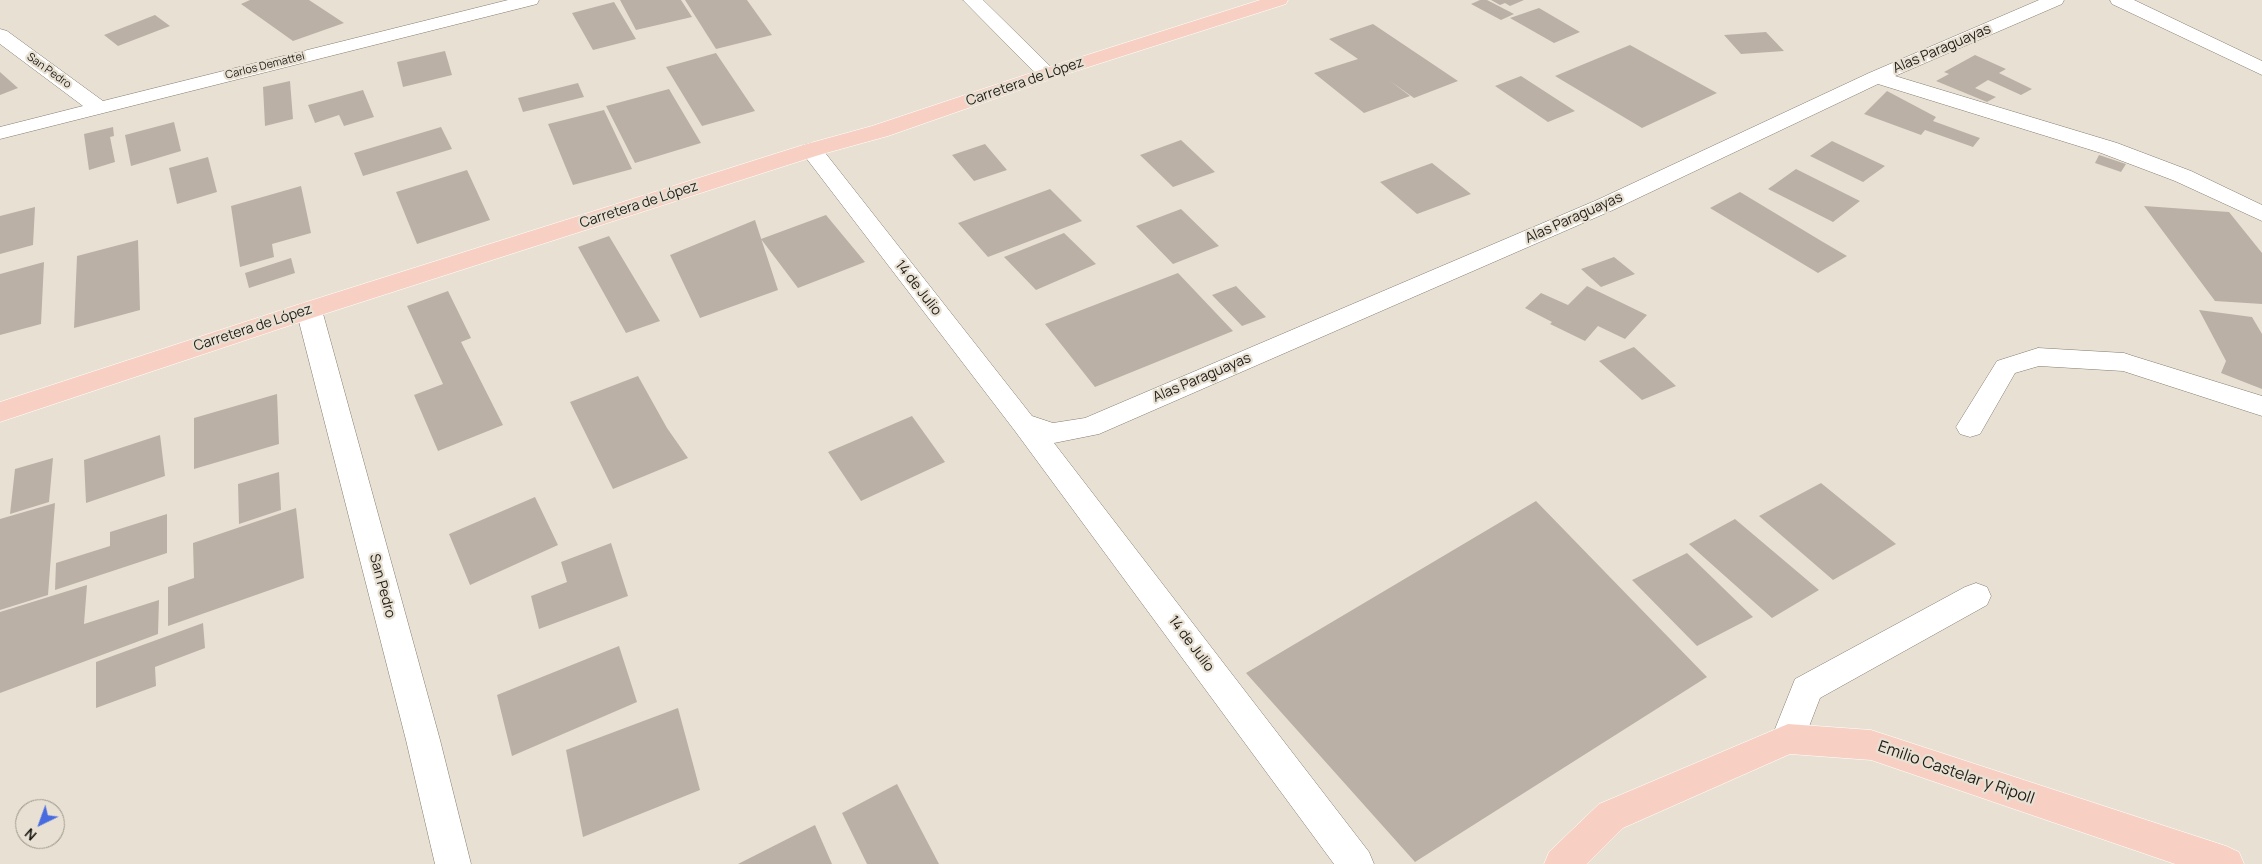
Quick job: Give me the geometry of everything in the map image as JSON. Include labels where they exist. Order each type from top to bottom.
[{"type":"main road","name":"Carretera de López","points":[[0,412],[309,310],[811,150],[880,132],[1047,74],[1279,0]]},
{"type":"main road","name":"Emilio Castelar y Ripoll","points":[[1562,864],[1611,816],[1788,739],[1871,744],[2226,864]]},
{"type":"street","points":[[972,0],[1047,74]]},
{"type":"street","name":"Alas Paraguayas","points":[[1025,425],[1052,433],[1089,427],[1605,205],[1876,77],[2055,0]]},
{"type":"street","points":[[2118,0],[2262,69]]},
{"type":"street","name":"Carlos Demattei","points":[[0,133],[522,1]]},
{"type":"street","name":"San Pedro","points":[[0,35],[99,108]]},
{"type":"street","points":[[1876,77],[2109,148],[2183,176],[2262,214]]},
{"type":"street","name":"14 de Julio","points":[[811,150],[1025,425],[1356,864]]},
{"type":"street","name":"San Pedro","points":[[309,310],[423,740],[453,864]]},
{"type":"street","points":[[1970,427],[2006,368],[2038,357],[2124,362],[2262,406]]},
{"type":"street","points":[[1788,739],[1807,689],[1976,596]]},
{"type":"building","points":[[250,0],[309,0],[344,23],[293,41],[241,4]]},
{"type":"building","points":[[620,0],[681,0],[692,17],[636,30]]},
{"type":"building","points":[[685,0],[747,0],[772,35],[716,49]]},
{"type":"building","points":[[1480,0],[1487,0],[1514,14],[1501,20],[1471,4]]},
{"type":"building","points":[[1491,0],[1524,0],[1510,6],[1505,3],[1500,5]]},
{"type":"building","points":[[614,2],[636,39],[593,50],[572,13]]},
{"type":"building","points":[[1539,8],[1580,32],[1554,43],[1510,18]]},
{"type":"building","points":[[155,15],[170,26],[118,46],[104,35]]},
{"type":"building","points":[[1373,24],[1458,81],[1414,98],[1390,81],[1410,96],[1364,113],[1314,73],[1358,59],[1329,39]]},
{"type":"building","points":[[1766,32],[1784,51],[1741,54],[1724,35]]},
{"type":"building","points":[[1630,45],[1717,93],[1642,128],[1555,76]]},
{"type":"building","points":[[445,51],[452,75],[403,87],[397,62]]},
{"type":"building","points":[[716,53],[755,111],[702,126],[666,67]]},
{"type":"building","points":[[1975,55],[2006,69],[1999,73],[2032,89],[2021,95],[1988,80],[1975,88],[1996,97],[1987,102],[1936,81],[1949,74],[1944,72]]},
{"type":"building","points":[[0,72],[18,88],[0,95]]},
{"type":"building","points":[[1521,76],[1575,111],[1548,122],[1495,86]]},
{"type":"building","points":[[290,81],[293,119],[265,126],[263,87]]},
{"type":"building","points":[[578,83],[584,97],[523,112],[518,98]]},
{"type":"building","points":[[669,89],[701,143],[635,163],[606,106]]},
{"type":"building","points":[[363,90],[374,117],[344,126],[339,115],[315,123],[308,105]]},
{"type":"building","points":[[1887,91],[1936,117],[1933,121],[1980,138],[1973,147],[1925,130],[1921,135],[1864,114]]},
{"type":"building","points":[[604,110],[632,169],[573,185],[548,124]]},
{"type":"building","points":[[174,122],[181,151],[131,166],[125,135]]},
{"type":"building","points":[[113,127],[114,136],[110,137],[115,162],[89,170],[84,134]]},
{"type":"building","points":[[441,127],[452,149],[363,176],[354,153]]},
{"type":"building","points":[[1181,140],[1215,172],[1173,187],[1140,155]]},
{"type":"building","points":[[1832,141],[1885,166],[1863,182],[1810,156]]},
{"type":"building","points":[[985,144],[1007,170],[974,181],[952,155]]},
{"type":"building","points":[[2099,155],[2126,164],[2121,172],[2095,163]]},
{"type":"building","points":[[208,157],[217,192],[177,204],[169,168]]},
{"type":"building","points":[[1432,163],[1471,194],[1417,214],[1380,182]]},
{"type":"building","points":[[1796,169],[1860,201],[1833,222],[1768,189]]},
{"type":"building","points":[[467,170],[490,220],[417,244],[396,192]]},
{"type":"building","points":[[301,186],[311,233],[272,244],[274,257],[240,267],[231,206]]},
{"type":"building","points":[[1050,189],[1082,221],[988,257],[958,223]]},
{"type":"building","points":[[1740,192],[1847,256],[1818,273],[1710,208]]},
{"type":"building","points":[[2144,206],[2229,212],[2262,253],[2262,304],[2215,301]]},
{"type":"building","points":[[35,207],[33,245],[0,254],[0,216]]},
{"type":"building","points":[[1181,209],[1219,246],[1173,264],[1136,226]]},
{"type":"building","points":[[826,215],[865,262],[798,288],[761,239]]},
{"type":"building","points":[[755,220],[778,290],[700,318],[670,255]]},
{"type":"building","points":[[1064,233],[1096,264],[1036,290],[1004,257]]},
{"type":"building","points":[[609,236],[660,321],[626,333],[578,247]]},
{"type":"building","points":[[138,240],[140,310],[74,328],[77,256]]},
{"type":"building","points":[[1614,257],[1635,274],[1601,287],[1581,269]]},
{"type":"building","points":[[291,258],[295,273],[249,288],[245,273]]},
{"type":"building","points":[[44,262],[41,324],[0,335],[0,274]]},
{"type":"building","points":[[1178,273],[1233,331],[1095,387],[1045,324]]},
{"type":"building","points":[[1236,286],[1266,317],[1242,326],[1212,295]]},
{"type":"building","points":[[1587,286],[1647,315],[1625,339],[1598,326],[1585,341],[1550,324],[1552,322],[1525,308],[1541,293],[1568,305]]},
{"type":"building","points":[[448,291],[471,338],[461,342],[503,425],[438,451],[414,395],[443,384],[407,306]]},
{"type":"building","points":[[2199,310],[2252,317],[2262,334],[2262,389],[2221,373],[2226,361]]},
{"type":"building","points":[[1634,347],[1676,386],[1642,400],[1599,361]]},
{"type":"building","points":[[638,376],[667,428],[688,458],[613,489],[570,402]]},
{"type":"building","points":[[277,394],[279,444],[194,469],[194,418]]},
{"type":"building","points":[[912,416],[945,462],[861,501],[828,452]]},
{"type":"building","points":[[160,435],[165,476],[86,503],[84,460]]},
{"type":"building","points":[[53,458],[49,502],[10,514],[15,469]]},
{"type":"building","points":[[279,472],[281,510],[239,524],[238,484]]},
{"type":"building","points":[[1821,483],[1896,544],[1833,580],[1759,516]]},
{"type":"building","points":[[535,497],[558,545],[470,585],[449,534]]},
{"type":"building","points":[[1536,501],[1707,677],[1415,862],[1246,673]]},
{"type":"building","points":[[55,503],[48,595],[0,610],[0,519]]},
{"type":"building","points":[[296,508],[304,578],[168,626],[168,587],[194,578],[193,543]]},
{"type":"building","points":[[167,514],[167,553],[55,590],[56,563],[110,546],[110,532]]},
{"type":"building","points":[[1735,519],[1819,590],[1772,618],[1689,544]]},
{"type":"building","points":[[611,543],[628,596],[539,629],[531,596],[567,582],[561,562]]},
{"type":"building","points":[[1687,553],[1753,617],[1697,646],[1632,580]]},
{"type":"building","points":[[87,585],[84,624],[159,600],[158,634],[0,693],[0,612]]},
{"type":"building","points":[[203,623],[205,648],[155,667],[156,686],[96,708],[96,662]]},
{"type":"building","points":[[619,646],[637,702],[512,756],[497,695]]},
{"type":"building","points":[[678,708],[700,790],[583,837],[566,750]]},
{"type":"building","points":[[897,784],[939,864],[867,864],[842,813]]},
{"type":"building","points":[[815,825],[832,864],[738,864]]}]
